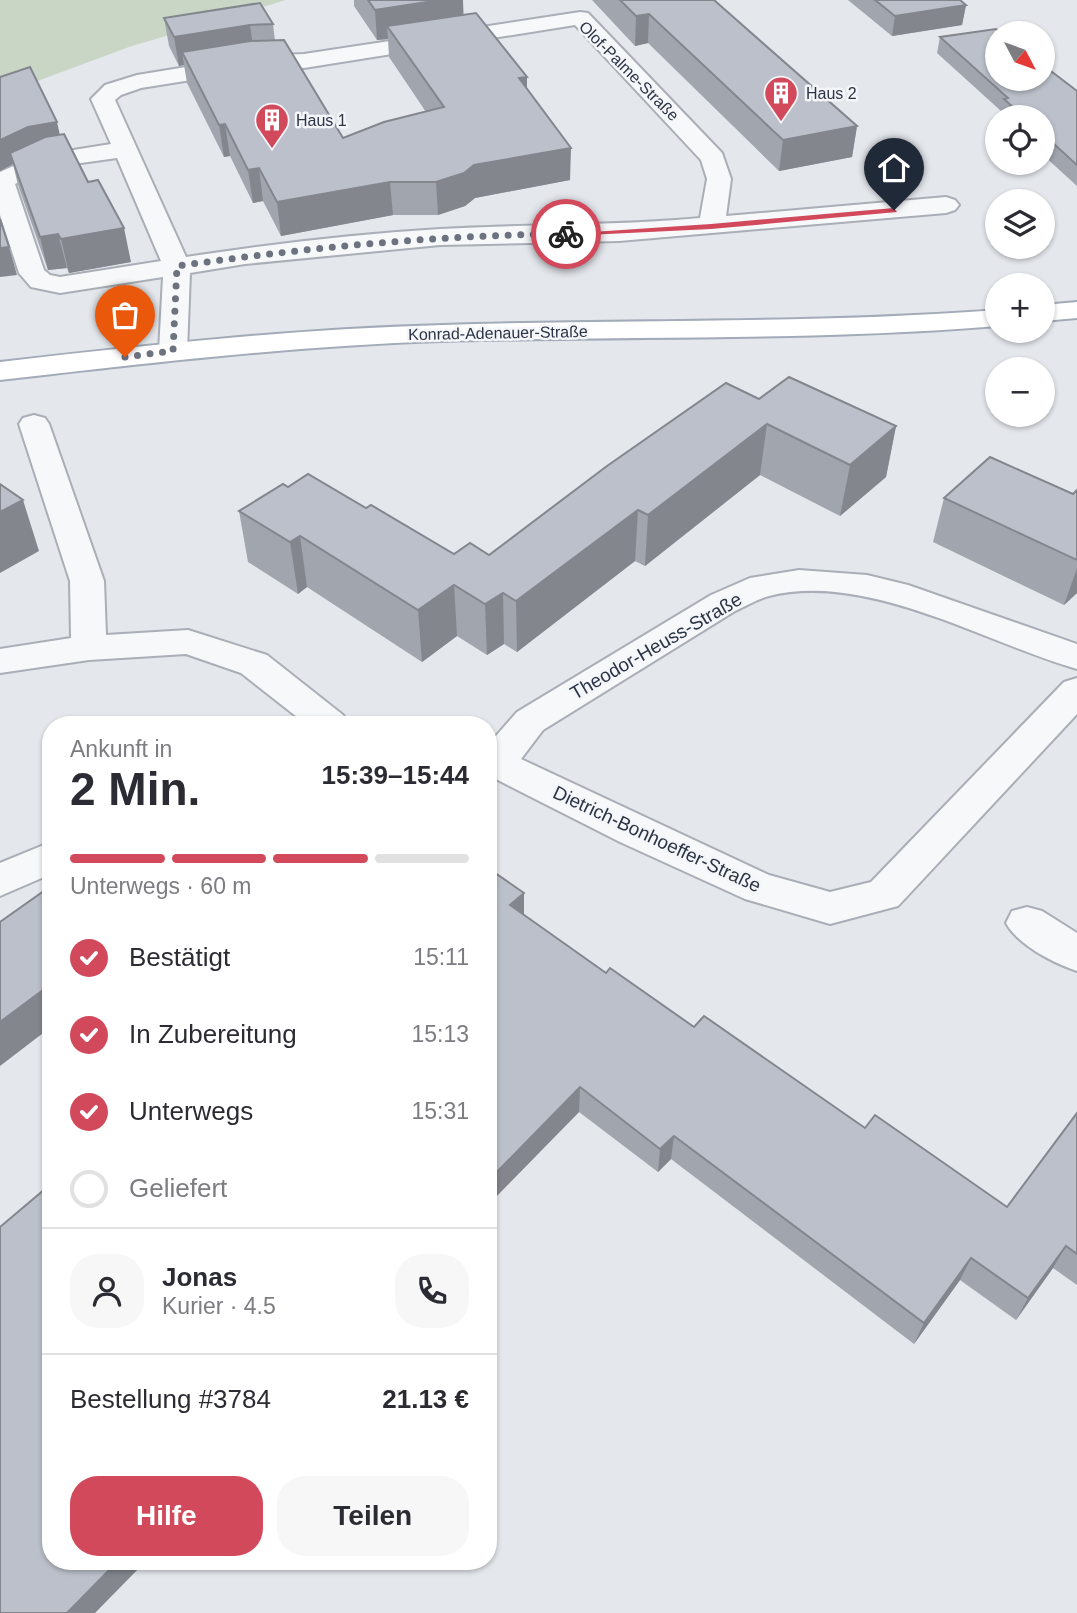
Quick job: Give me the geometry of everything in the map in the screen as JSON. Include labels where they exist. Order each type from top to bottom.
[{"type":"main road","points":[[1055,312],[1077,310]]},
{"type":"main road","name":"Konrad-Adenauer-Straße","points":[[0,372],[173,351],[441,333],[883,325],[985,318]]},
{"type":"street","name":"Olof-Palme-Straße","points":[[173,351],[177,266],[103,99],[113,90],[137,82],[254,63],[304,61],[580,18],[713,158],[719,179],[711,227]]},
{"type":"street","points":[[127,149],[38,162],[17,170],[2,182],[32,273],[40,281],[60,285],[177,266],[345,245],[440,237],[619,233],[946,205]]},
{"type":"street","points":[[34,424],[87,581],[89,648]]},
{"type":"street","name":"Theodor-Heuss-Straße","points":[[497,756],[530,721],[723,603],[762,586],[799,581],[867,586],[908,596],[1077,657]]},
{"type":"street","points":[[0,661],[89,648],[188,642],[254,664],[320,716]]},
{"type":"street","name":"Dietrich-Bonhoeffer-Straße","points":[[497,762],[634,831],[759,888],[830,908],[884,895],[1077,691]]},
{"type":"street","points":[[0,880],[42,861]]},
{"type":"street","points":[[1027,923],[1077,954]]},
{"type":"green space","points":[[0,0],[286,0],[129,47],[0,95]]},
{"type":"building","points":[[368,0],[440,0],[375,10]]},
{"type":"building","points":[[620,0],[714,0],[857,126],[783,140],[649,14],[636,16]]},
{"type":"building","points":[[875,0],[960,0],[966,5],[895,16]]},
{"type":"building","points":[[260,3],[273,24],[174,37],[164,18]]},
{"type":"building","points":[[476,13],[527,77],[519,78],[571,148],[474,165],[464,173],[436,182],[390,182],[277,202],[259,168],[248,170],[225,124],[219,125],[182,52],[250,41],[284,40],[343,138],[384,122],[444,107],[387,26]]},
{"type":"building","points":[[985,31],[985,77],[940,37]]},
{"type":"building","points":[[30,67],[57,122],[28,127],[0,140],[0,77]]},
{"type":"building","points":[[1055,74],[1077,91],[1077,165],[1055,145],[1055,105],[1011,105],[1004,99],[1008,98],[1000,91],[1055,91]]},
{"type":"building","points":[[64,134],[88,182],[98,180],[124,228],[61,239],[58,234],[40,237],[10,153],[45,137]]},
{"type":"building","points":[[0,219],[9,247],[0,248]]},
{"type":"building","points":[[789,377],[896,426],[850,465],[767,424],[648,515],[638,510],[516,601],[503,593],[485,604],[454,585],[418,610],[300,536],[290,542],[239,511],[283,484],[288,487],[308,474],[366,508],[371,505],[454,554],[470,543],[489,555],[607,466],[726,383],[759,399]]},
{"type":"building","points":[[990,457],[1073,494],[1077,490],[1077,560],[944,498]]},
{"type":"building","points":[[0,484],[23,500],[0,512]]},
{"type":"building","points":[[497,874],[524,893],[510,905],[606,973],[610,968],[694,1027],[704,1016],[865,1128],[875,1115],[1007,1207],[1077,1113],[1077,1254],[1066,1246],[1028,1298],[971,1258],[924,1323],[674,1136],[660,1149],[580,1087],[497,1172]]},
{"type":"building","points":[[42,892],[42,991],[0,1022],[0,922]]},
{"type":"building","points":[[42,1192],[42,1570],[109,1570],[67,1613],[0,1613],[0,1227]]},
{"type":"way so far","points":[[125,357],[173,351],[177,266],[245,256],[440,237],[566,234]]},
{"type":"place","name":"Haus 2","points":[[781,123]]},
{"type":"place","name":"Haus 1","points":[[272,150]]},
{"type":"route","points":[[566,234],[711,227],[894,210]]}]
